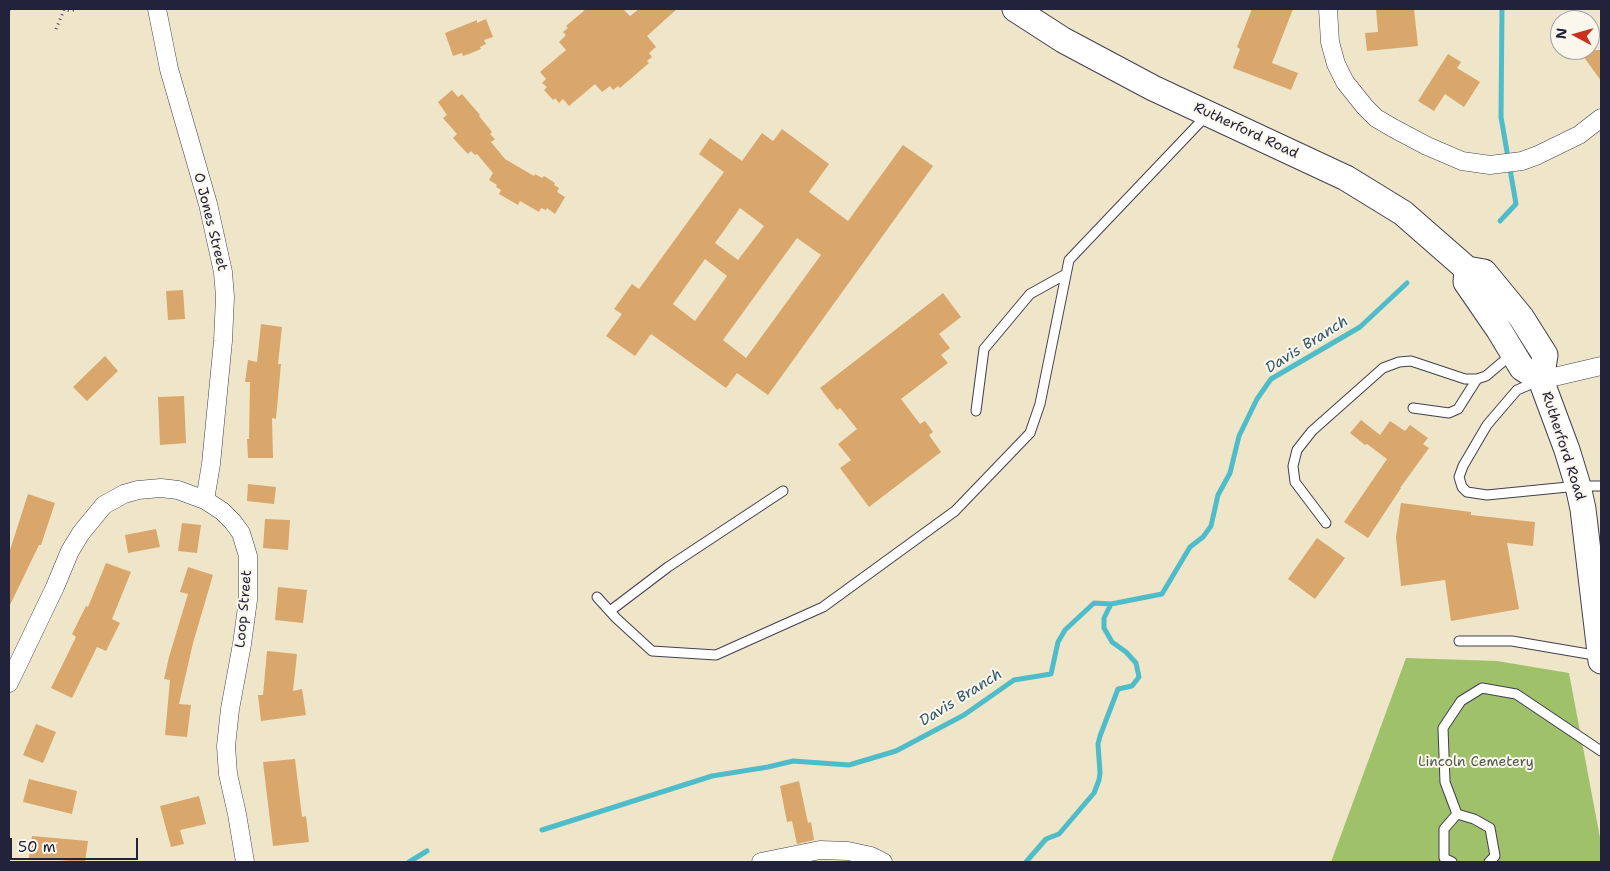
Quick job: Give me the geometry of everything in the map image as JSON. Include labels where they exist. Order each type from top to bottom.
[{"type":"street","name":"O Jones Street","points":[[157,9],[169,69],[208,204],[223,272],[223,341],[211,464],[205,500]]},
{"type":"street","name":"Rutherford Road","points":[[1015,9],[1063,40],[1098,59],[1208,114],[1326,168],[1403,213],[1467,269],[1484,272],[1521,317],[1545,356],[1541,380]]},
{"type":"street","points":[[1328,9],[1330,42],[1336,64],[1345,82],[1364,107],[1376,118],[1393,128],[1427,146],[1462,161],[1499,165],[1522,161],[1580,135],[1601,118]]},
{"type":"street","name":"Rutherford Road","points":[[1467,269],[1466,282],[1499,330],[1512,354],[1522,368],[1541,380],[1590,486],[1591,542],[1601,661]]},
{"type":"street","points":[[1541,380],[1601,366]]},
{"type":"street","name":"Loop Street","points":[[9,683],[70,551],[81,533],[104,505],[124,494],[138,490],[161,488],[178,490],[205,500],[222,511],[241,533],[248,556],[248,600],[230,709],[226,746],[228,774],[245,862]]},
{"type":"street","points":[[761,862],[820,850],[848,851],[871,856],[883,862]]},
{"type":"lane","points":[[597,597],[652,651],[716,655],[823,607],[955,511],[1030,433],[1040,404],[1069,260],[1208,114]]},
{"type":"lane","points":[[976,412],[984,350],[1030,294],[1066,274]]},
{"type":"lane","points":[[1326,522],[1295,482],[1293,466],[1297,450],[1312,431],[1383,368],[1399,362],[1411,361],[1464,379],[1477,379],[1486,376],[1512,354]]},
{"type":"lane","points":[[1412,408],[1449,413],[1458,409],[1477,379]]},
{"type":"lane","points":[[1541,380],[1517,390],[1487,425],[1463,466],[1459,478],[1462,487],[1467,492],[1487,495],[1590,486]]},
{"type":"lane","points":[[610,611],[668,567],[783,491]]},
{"type":"lane","points":[[1459,641],[1512,641],[1601,656]]},
{"type":"lane","points":[[1457,814],[1445,782],[1443,728],[1461,701],[1482,688],[1516,694],[1601,750]]},
{"type":"lane","points":[[1452,862],[1444,858],[1444,829],[1457,814]]},
{"type":"lane","points":[[1457,814],[1474,818],[1490,828],[1494,856],[1489,862]]},
{"type":"path","points":[[56,29],[64,9],[71,11],[76,9]]},
{"type":"green space","name":"Lincoln Cemetery","points":[[1406,658],[1497,661],[1569,673],[1601,843],[1601,862],[1331,862]]},
{"type":"building","points":[[586,9],[623,9],[630,16],[639,9],[677,9],[647,36],[656,47],[649,53],[652,57],[647,61],[649,63],[620,88],[618,86],[613,90],[610,86],[602,92],[595,84],[569,106],[563,99],[559,103],[555,98],[553,100],[544,90],[547,87],[542,83],[546,79],[540,72],[566,50],[559,42],[566,35],[563,32],[568,28],[566,26]]},
{"type":"building","points":[[1252,9],[1293,9],[1272,63],[1298,73],[1291,90],[1233,68],[1240,49],[1237,47]]},
{"type":"building","points":[[1376,9],[1414,9],[1418,46],[1367,51],[1365,33],[1378,32]]},
{"type":"building","points":[[486,19],[493,37],[484,40],[486,44],[480,47],[481,49],[463,56],[462,53],[453,56],[445,33],[477,20],[477,23]]},
{"type":"building","points":[[1600,50],[1601,50],[1601,81],[1586,60],[1600,60]]},
{"type":"building","points":[[1448,54],[1461,62],[1457,68],[1480,82],[1464,107],[1445,94],[1434,111],[1418,101]]},
{"type":"building","points":[[452,90],[458,97],[462,94],[480,115],[492,132],[490,134],[495,139],[491,142],[505,159],[534,176],[535,174],[542,178],[544,176],[555,183],[554,185],[559,188],[557,192],[565,197],[555,214],[547,208],[546,210],[541,208],[539,212],[520,201],[518,205],[499,194],[501,190],[489,180],[493,173],[477,154],[475,155],[471,151],[468,154],[453,138],[457,134],[443,118],[447,115],[438,102]]},
{"type":"building","points":[[782,129],[829,164],[809,192],[848,221],[903,145],[933,166],[768,395],[737,373],[726,388],[651,334],[635,356],[606,336],[622,314],[614,309],[632,284],[639,289],[724,172],[699,154],[710,138],[742,161],[762,133],[773,141]],"holes":[[[740,208],[764,226],[738,260],[715,243]],[[797,238],[821,255],[746,358],[723,340]],[[705,259],[727,276],[695,321],[673,304]]]},
{"type":"building","points":[[183,290],[185,319],[168,320],[166,291]]},
{"type":"building","points":[[943,293],[961,317],[939,334],[950,348],[941,355],[948,363],[901,399],[920,424],[925,421],[933,432],[929,435],[941,452],[869,507],[840,468],[851,460],[838,444],[857,429],[840,408],[837,410],[820,388]]},
{"type":"building","points":[[261,324],[282,327],[278,364],[281,364],[276,419],[272,418],[273,458],[248,458],[250,382],[245,382],[248,360],[257,362]]},
{"type":"building","points":[[105,356],[118,371],[87,401],[73,387]]},
{"type":"building","points":[[184,396],[186,443],[160,445],[158,397]]},
{"type":"building","points":[[1361,420],[1380,435],[1390,421],[1405,431],[1410,425],[1428,438],[1423,444],[1429,448],[1400,488],[1368,538],[1344,522],[1387,459],[1350,433]]},
{"type":"building","points":[[248,484],[276,487],[274,504],[247,501]]},
{"type":"building","points":[[28,494],[55,503],[41,545],[39,545],[9,607],[9,553]]},
{"type":"building","points":[[1401,503],[1471,512],[1471,515],[1535,522],[1533,546],[1507,543],[1519,609],[1451,621],[1445,580],[1401,586],[1396,537]]},
{"type":"building","points":[[265,519],[290,520],[288,550],[263,548]]},
{"type":"building","points":[[182,523],[201,525],[197,553],[178,551]]},
{"type":"building","points":[[156,529],[160,547],[128,553],[125,535]]},
{"type":"building","points":[[1317,538],[1345,558],[1315,599],[1288,579]]},
{"type":"building","points":[[106,563],[131,572],[112,619],[120,623],[106,651],[97,647],[72,698],[51,688],[76,637],[72,634],[86,606],[88,607]]},
{"type":"building","points":[[188,567],[213,575],[193,643],[179,704],[191,705],[187,737],[165,735],[170,680],[164,679],[188,594],[180,592]]},
{"type":"building","points":[[278,587],[307,590],[303,623],[275,620]]},
{"type":"building","points":[[267,651],[297,654],[293,691],[302,689],[306,715],[261,721],[258,695],[263,695]]},
{"type":"building","points":[[36,724],[56,732],[43,763],[23,755]]},
{"type":"building","points":[[295,759],[302,817],[306,816],[309,842],[273,846],[263,762]]},
{"type":"building","points":[[29,779],[77,791],[72,814],[23,802]]},
{"type":"building","points":[[799,781],[808,823],[811,822],[814,840],[797,844],[792,821],[787,822],[780,786]]},
{"type":"building","points":[[199,796],[206,824],[180,830],[184,844],[171,847],[160,806]]},
{"type":"building","points":[[32,836],[88,841],[85,862],[29,858]]},
{"type":"waterway","name":"Davis Branch","points":[[1500,221],[1516,204],[1501,117],[1502,9]]},
{"type":"waterway","name":"Davis Branch","points":[[542,830],[712,776],[793,761],[849,765],[896,751],[964,715],[1014,680],[1051,674],[1058,642],[1065,630],[1094,603],[1111,604],[1162,594],[1190,547],[1203,537],[1211,526],[1218,495],[1230,473],[1239,436],[1257,399],[1271,379],[1360,327],[1407,283]]},
{"type":"waterway","points":[[1026,862],[1046,839],[1059,834],[1094,793],[1100,773],[1098,744],[1118,689],[1132,686],[1139,677],[1136,663],[1126,652],[1112,642],[1104,628],[1104,618],[1111,604]]},
{"type":"waterway","name":"Davis Branch","points":[[409,862],[427,851]]}]
